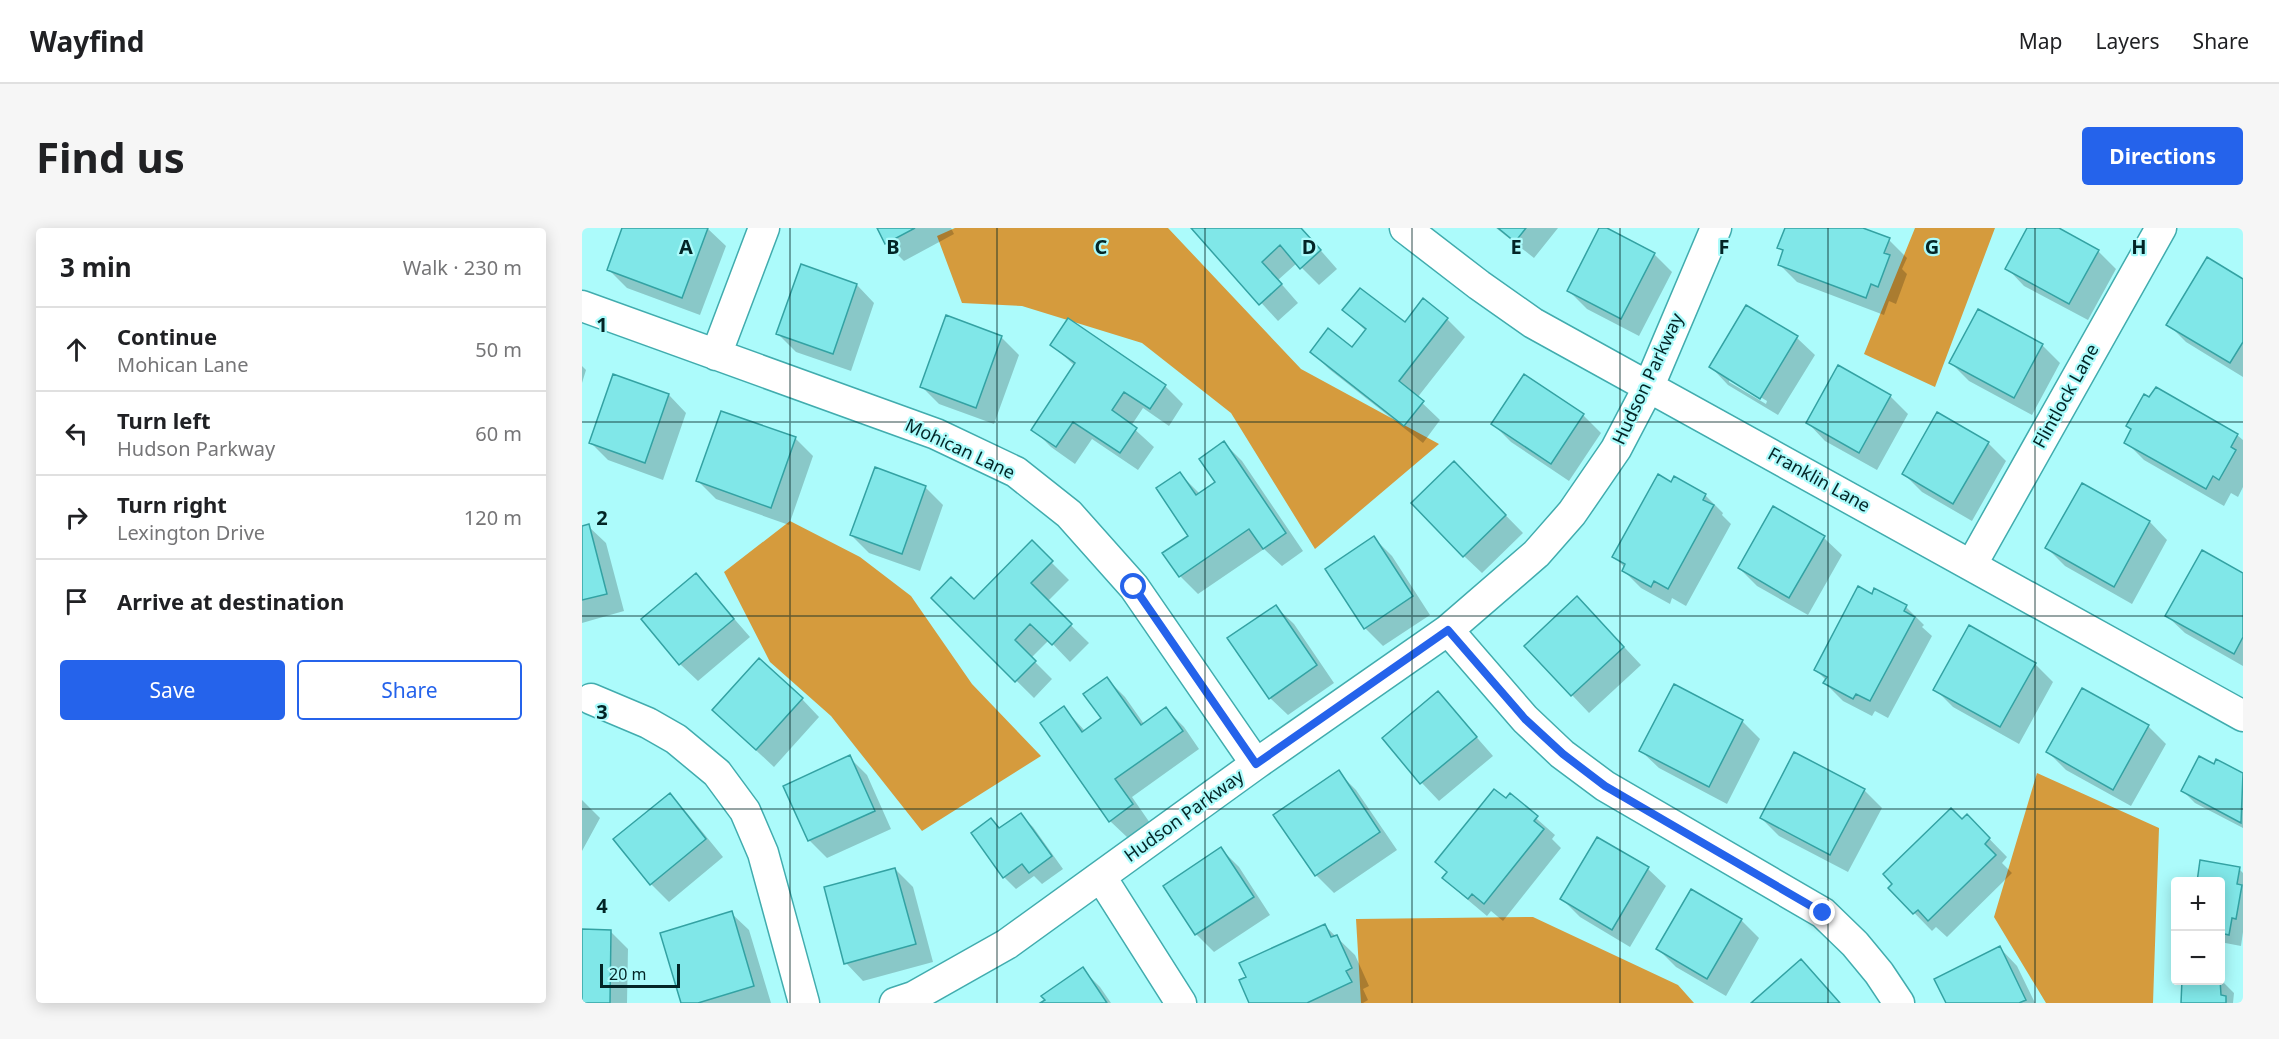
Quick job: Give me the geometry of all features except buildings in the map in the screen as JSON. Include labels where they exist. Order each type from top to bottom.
[{"type":"street","points":[[716,355],[764,228]]},
{"type":"street","name":"Franklin Lane","points":[[1405,228],[1533,323],[2243,716]]},
{"type":"street","name":"Hudson Parkway","points":[[895,1003],[913,997],[1006,944],[1256,764],[1448,630],[1536,554],[1572,513],[1616,449],[1649,386],[1716,228]]},
{"type":"street","name":"Flintlock Lane","points":[[1972,564],[2161,228]]},
{"type":"street","name":"Mohican Lane","points":[[582,306],[936,434],[1016,472],[1069,514],[1134,587],[1256,764]]},
{"type":"street","points":[[1448,630],[1525,719],[1563,754],[1605,786],[1823,913],[1867,958],[1899,1003]]},
{"type":"street","points":[[591,699],[648,723],[676,739],[717,773],[745,811],[763,853],[804,1003]]},
{"type":"street","points":[[1101,877],[1181,1003]]},
{"type":"shaded area","points":[[955,228],[1168,228],[1301,369],[1439,444],[1315,549],[1231,413],[1142,343],[1022,306],[962,303],[937,236]]},
{"type":"shaded area","points":[[1915,228],[1995,228],[1935,387],[1864,354]]},
{"type":"shaded area","points":[[790,521],[860,557],[911,596],[972,684],[1041,756],[922,831],[831,716],[770,662],[724,572]]},
{"type":"shaded area","points":[[2037,773],[2159,828],[2153,1003],[2046,1003],[1994,917]]},
{"type":"shaded area","points":[[1533,917],[1678,985],[1694,1003],[1361,1003],[1356,919]]},
{"type":"route","points":[[1134,587],[1256,764],[1448,630],[1525,719],[1563,754],[1605,786],[1823,913]]}]
